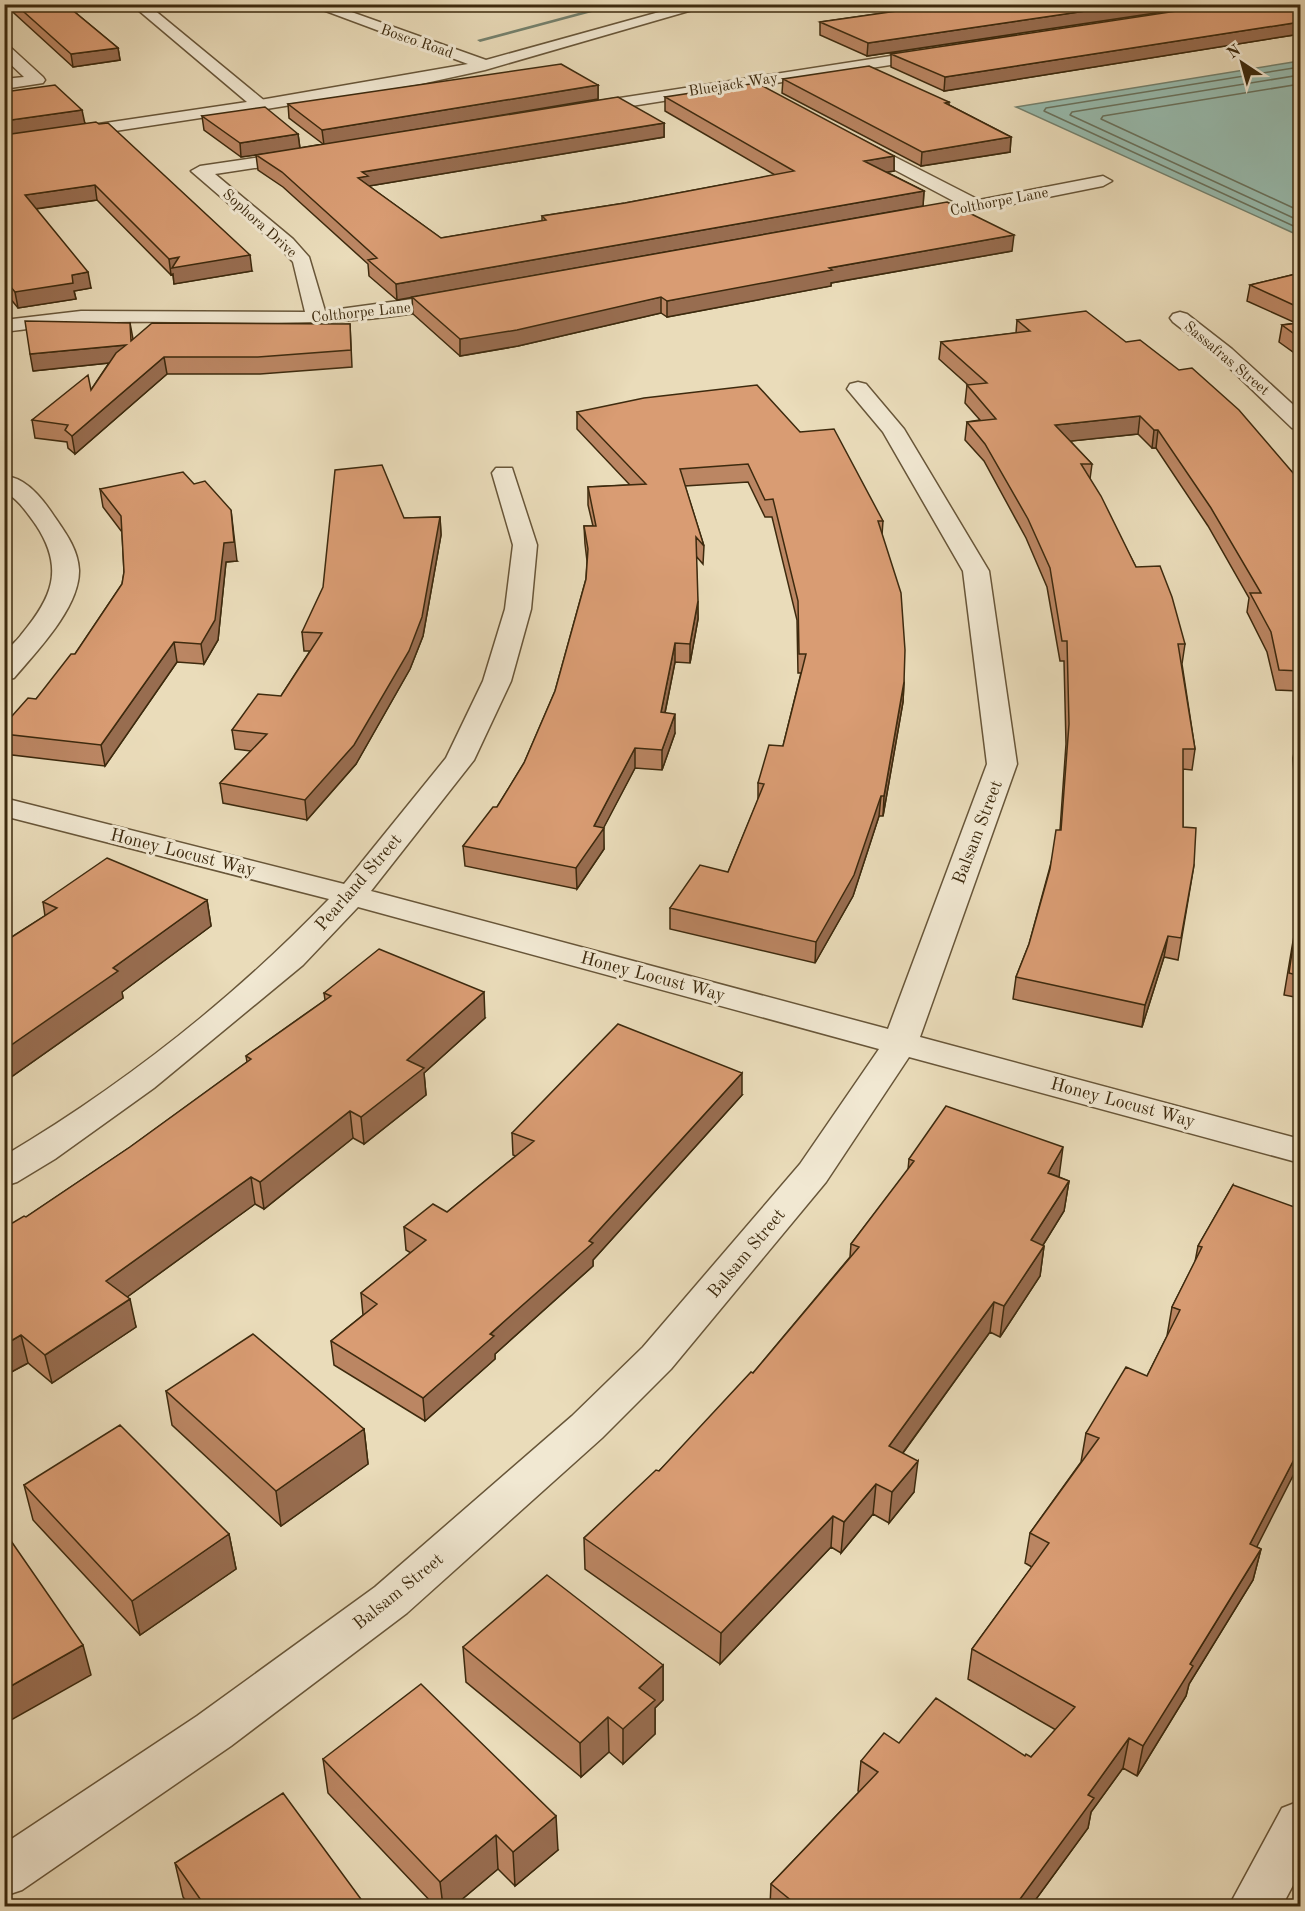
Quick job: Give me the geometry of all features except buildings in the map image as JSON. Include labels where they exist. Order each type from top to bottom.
[{"type":"street","points":[[138,4],[274,119]]},
{"type":"street","name":"Bosco Road","points":[[314,4],[485,65]]},
{"type":"street","points":[[674,4],[698,7]]},
{"type":"street","points":[[4,143],[421,79],[485,65],[698,7]]},
{"type":"street","points":[[4,50],[37,80],[4,84]]},
{"type":"street","name":"Bluejack Way","points":[[561,112],[951,52]]},
{"type":"street","points":[[745,82],[777,99]]},
{"type":"street","points":[[840,133],[977,206]]},
{"type":"street","name":"Sophora Drive","points":[[304,142],[319,153],[201,171],[286,243],[302,261],[317,318]]},
{"type":"street","name":"Colthorpe Lane","points":[[895,221],[1103,182]]},
{"type":"street","name":"Colthorpe Lane","points":[[4,326],[81,317],[317,318],[382,312],[473,297]]},
{"type":"street","name":"Sassafras Street","points":[[1180,318],[1225,353],[1300,423]]},
{"type":"street","name":"Balsam Street","points":[[4,1873],[214,1731],[391,1600],[587,1427],[657,1358],[813,1173],[901,1042],[923,975],[1002,764],[976,571],[893,429],[858,389]]},
{"type":"street","name":"Pearland Street","points":[[4,1173],[42,1150],[141,1080],[229,1011],[291,958],[351,895],[459,760],[497,681],[518,609],[525,545],[504,473]]},
{"type":"street","points":[[4,672],[45,622],[62,593],[67,573],[60,542],[40,512],[24,494],[8,484]]},
{"type":"street","name":"Honey Locust Way","points":[[4,807],[351,895],[1300,1151]]},
{"type":"street","points":[[1255,1906],[1300,1824]]},
{"type":"water","points":[[1300,61],[1300,236],[1016,107]]},
{"type":"waterway","points":[[480,40],[620,4]]}]
